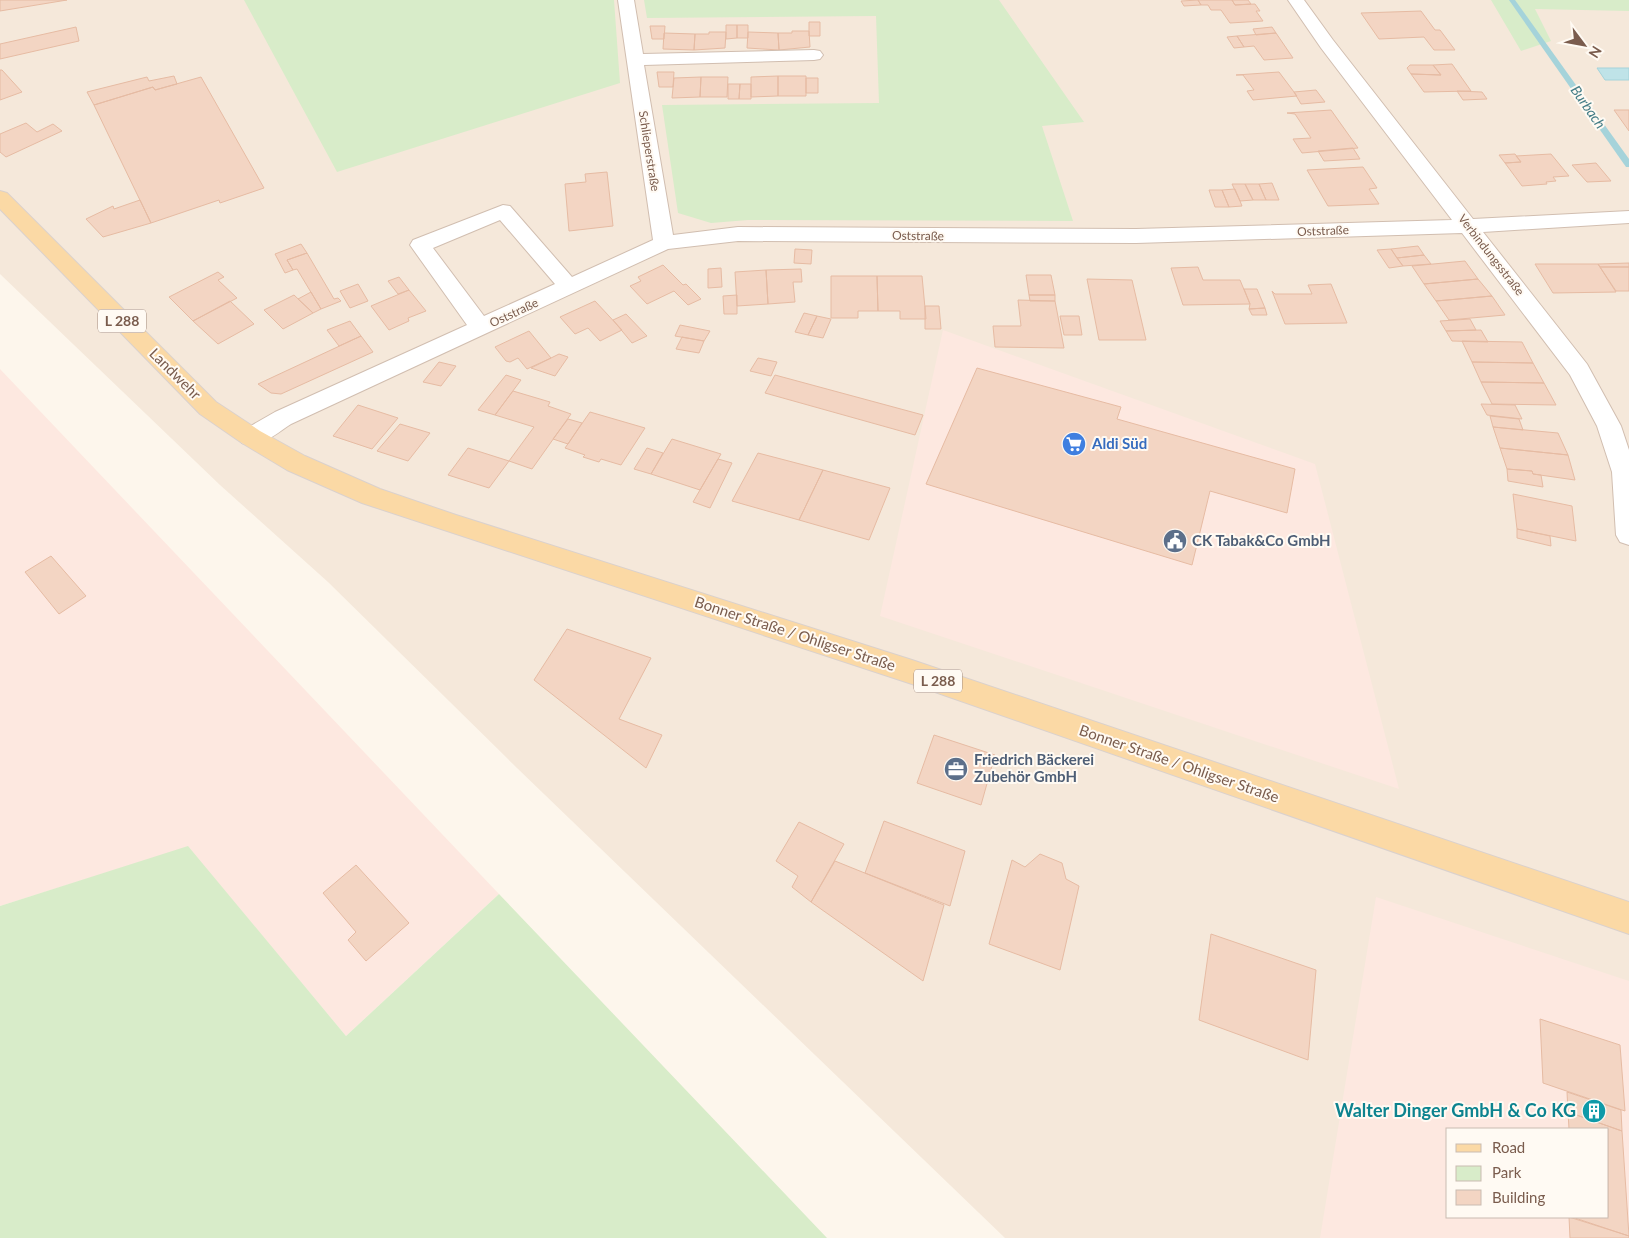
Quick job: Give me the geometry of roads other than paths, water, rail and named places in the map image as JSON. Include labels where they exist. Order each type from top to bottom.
[{"type":"main road","name":"Landwehr","points":[[0,197],[208,408],[250,437]]},
{"type":"main road","name":"Bonner Straße / Ohligser Straße","points":[[250,437],[296,463],[389,502],[912,672],[1629,918]]},
{"type":"street","name":"Schlieperstraße","points":[[626,0],[664,243]]},
{"type":"street","name":"Verbindungsstraße","points":[[1296,0],[1327,44],[1579,370],[1609,426],[1624,472],[1629,535]]},
{"type":"street","points":[[635,60],[814,55]]},
{"type":"street","points":[[481,328],[420,245],[503,211],[569,288]]},
{"type":"street","name":"Oststraße","points":[[250,437],[283,418],[664,243],[738,234],[1136,236],[1469,226],[1629,217]]},
{"type":"water","points":[[1597,68],[1629,68],[1629,80],[1605,80]]},
{"type":"waterway","name":"Burbach","points":[[1512,0],[1629,165]]},
{"type":"place","name":"Aldi Süd","points":[[1074,444]]},
{"type":"place","name":"CK Tabak&Co GmbH","points":[[1175,541]]},
{"type":"place","name":"Friedrich Bäckerei Zubehör GmbH","points":[[956,769]]},
{"type":"place","name":"Walter Dinger GmbH & Co KG","points":[[1594,1111]]}]
